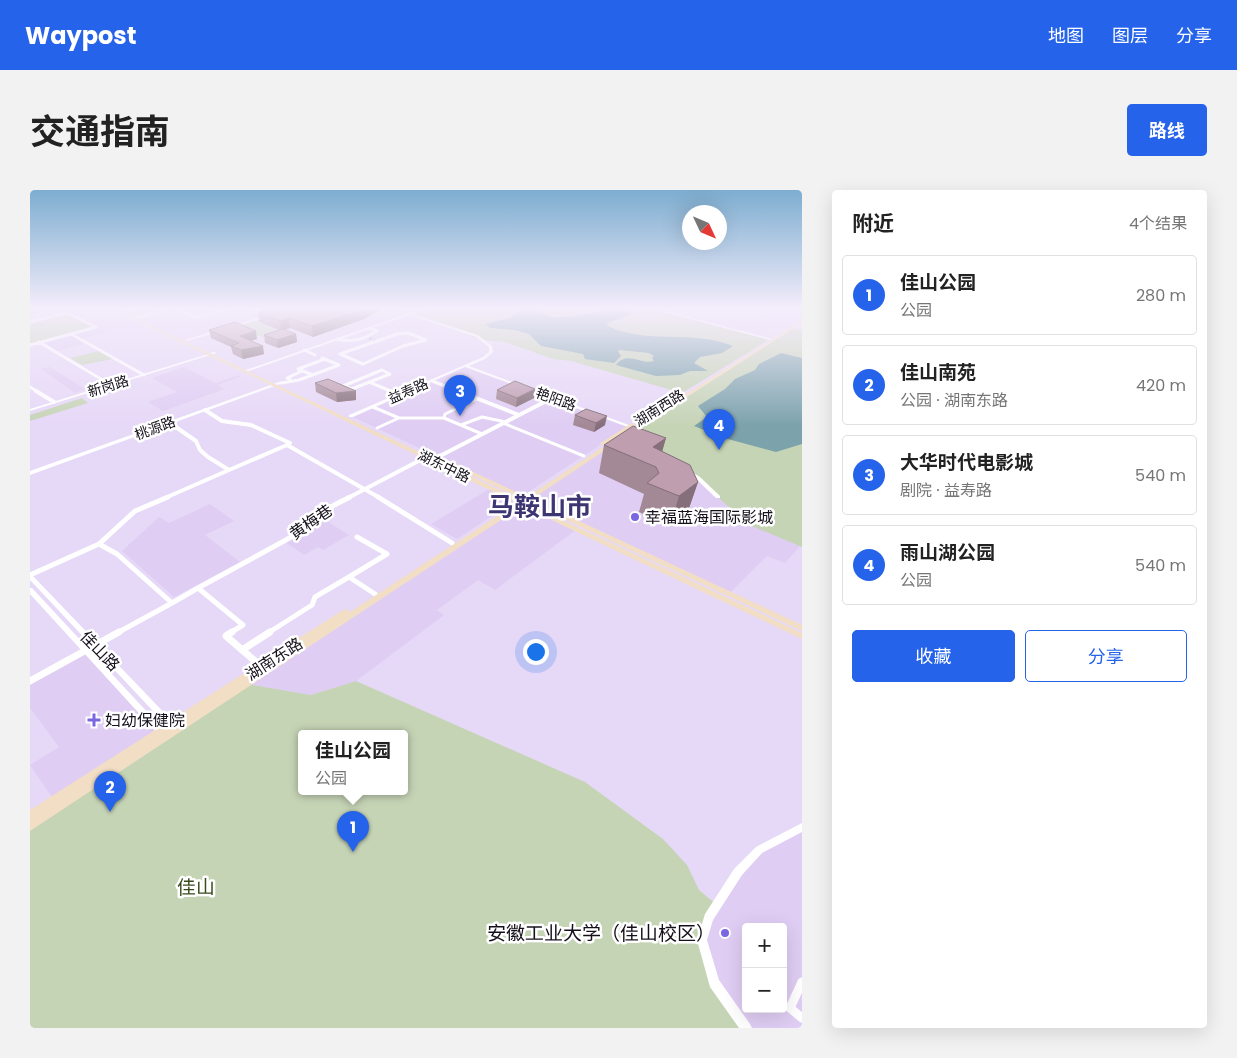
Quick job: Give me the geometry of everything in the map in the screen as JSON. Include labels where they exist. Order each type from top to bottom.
[{"type":"main road","name":"湖东中路","points":[[201,348],[426,457],[522,499],[802,628]]},
{"type":"main road","name":"湖东中路","points":[[203,348],[212,353]]},
{"type":"main road","name":"湖南西路","points":[[522,499],[584,456],[758,348]]},
{"type":"main road","name":"湖东中路","points":[[278,384],[438,457],[802,636]]},
{"type":"main road","name":"湖南西路","points":[[522,499],[632,427]]},
{"type":"main road","name":"湖南东路","points":[[30,815],[375,594],[452,542],[522,499]]},
{"type":"main road","points":[[30,826],[522,499]]},
{"type":"street","points":[[50,348],[112,384]]},
{"type":"street","points":[[97,348],[144,375]]},
{"type":"street","points":[[246,369],[306,348]]},
{"type":"street","points":[[246,369],[310,348]]},
{"type":"street","points":[[357,348],[340,354],[363,364],[398,348]]},
{"type":"street","points":[[465,366],[484,358],[491,352],[490,348]]},
{"type":"street","points":[[304,350],[315,355]]},
{"type":"street","name":"新岗路","points":[[30,410],[212,353]]},
{"type":"street","points":[[278,384],[290,380],[299,380],[313,375],[340,365],[324,358],[298,369],[313,375]]},
{"type":"street","name":"益寿路","points":[[351,416],[465,366]]},
{"type":"street","name":"艳阳路","points":[[465,366],[632,427]]},
{"type":"street","points":[[369,382],[390,374],[382,370],[343,386],[352,390],[369,382],[400,395]]},
{"type":"street","points":[[290,380],[287,378],[302,371]]},
{"type":"street","points":[[432,381],[519,415]]},
{"type":"street","name":"桃源路","points":[[30,473],[278,384]]},
{"type":"street","points":[[30,387],[54,402]]},
{"type":"street","points":[[438,457],[552,398]]},
{"type":"street","points":[[444,418],[445,414],[478,399]]},
{"type":"street","points":[[373,407],[399,418],[444,418],[482,434]]},
{"type":"street","points":[[205,410],[222,421],[251,425],[264,430],[290,443],[287,445]]},
{"type":"street","points":[[461,425],[482,417],[504,423],[584,456]]},
{"type":"street","points":[[377,428],[399,418]]},
{"type":"street","points":[[170,423],[196,441],[200,450],[208,457],[229,470]]},
{"type":"street","points":[[30,576],[99,544],[135,511],[287,445]]},
{"type":"street","points":[[287,445],[401,510],[452,542]]},
{"type":"street","name":"黄梅巷","points":[[172,603],[306,529],[317,514],[426,457]]},
{"type":"street","points":[[680,467],[698,478],[718,497]]},
{"type":"street","points":[[242,650],[312,605],[315,598],[387,554],[357,537]]},
{"type":"street","points":[[30,680],[172,603],[117,554],[99,544]]},
{"type":"street","name":"佳山路","points":[[30,576],[171,725]]},
{"type":"street","points":[[350,577],[375,594]]},
{"type":"street","points":[[198,588],[243,625],[226,636],[262,667]]},
{"type":"street","name":"佳山路","points":[[30,590],[160,731]]},
{"type":"street","points":[[746,1028],[714,983],[702,940],[709,918],[738,872],[759,850],[802,827]]},
{"type":"street","points":[[802,982],[790,1008],[802,1018]]},
{"type":"shaded area","points":[[53,348],[69,348],[58,351]]},
{"type":"shaded area","points":[[552,348],[730,348],[722,353],[700,357],[694,363],[708,371],[690,371],[680,375],[656,376],[616,365],[620,361],[629,358],[649,362],[654,361],[652,358],[654,356],[649,353],[620,350],[618,351],[621,356],[614,363],[585,359],[583,354]]},
{"type":"shaded area","points":[[781,353],[802,358],[802,444],[776,452],[724,438],[694,426],[707,417],[698,406],[725,389],[735,379],[755,370],[759,364]]},
{"type":"shaded area","points":[[465,366],[629,426],[522,496],[351,416]]},
{"type":"shaded area","points":[[50,367],[85,389],[75,393],[41,369]]},
{"type":"shaded area","points":[[184,367],[215,383],[239,375],[242,376],[218,385],[225,389],[163,411],[148,402],[177,392],[152,378]]},
{"type":"shaded area","points":[[615,441],[687,470],[730,508],[724,514],[800,546],[785,563],[767,556],[729,594],[528,498]]},
{"type":"shaded area","points":[[491,488],[516,500],[457,539],[431,524]]},
{"type":"shaded area","points":[[521,503],[577,529],[495,590],[478,580],[437,610],[444,615],[356,681],[311,695],[247,684]]},
{"type":"shaded area","points":[[210,504],[234,521],[205,535],[240,562],[174,597],[122,551],[159,517],[169,523]]},
{"type":"shaded area","points":[[317,515],[349,535],[323,550],[318,547],[304,555],[284,541],[307,529]]},
{"type":"shaded area","name":"妇幼保健院","points":[[86,650],[160,731],[54,800],[30,765],[59,747],[30,708],[30,681]]},
{"type":"shaded area","name":"安徽工业大学（佳山校区）","points":[[802,827],[802,1028],[746,1028],[714,983],[702,940],[709,918],[759,850]]},
{"type":"green space","points":[[522,348],[755,348],[682,393],[571,361],[553,359]]},
{"type":"green space","points":[[761,348],[802,348],[802,547],[723,514],[730,508],[687,470],[615,441]]},
{"type":"green space","points":[[99,351],[113,359],[82,365],[70,358]]},
{"type":"green space","points":[[82,398],[88,403],[30,421],[30,415]]},
{"type":"green space","name":"佳山","points":[[356,681],[585,782],[663,839],[687,865],[699,890],[717,905],[701,940],[714,983],[746,1028],[30,1028],[30,827],[247,684],[311,695]]},
{"type":"building","points":[[328,379],[356,391],[336,393],[315,383]]},
{"type":"building","points":[[515,381],[535,389],[517,398],[497,390]]},
{"type":"building","points":[[586,409],[607,416],[596,423],[575,415]]},
{"type":"building","points":[[633,426],[666,438],[653,447],[690,465],[698,482],[679,496],[647,483],[659,473],[656,467],[604,445]]},
{"type":"place","name":"大华时代电影城","points":[[460,416]]},
{"type":"place","name":"雨山湖公园","points":[[719,450]]},
{"type":"place","name":"幸福蓝海国际影城","points":[[635,517]]},
{"type":"place","name":"妇幼保健院","points":[[94,720]]},
{"type":"place","name":"佳山南苑","points":[[110,812]]},
{"type":"place","name":"佳山公园","points":[[353,852]]},
{"type":"place","name":"安徽工业大学（佳山校区）","points":[[725,933]]},
{"type":"district","name":"马鞍山市","points":[[540,507]]}]
